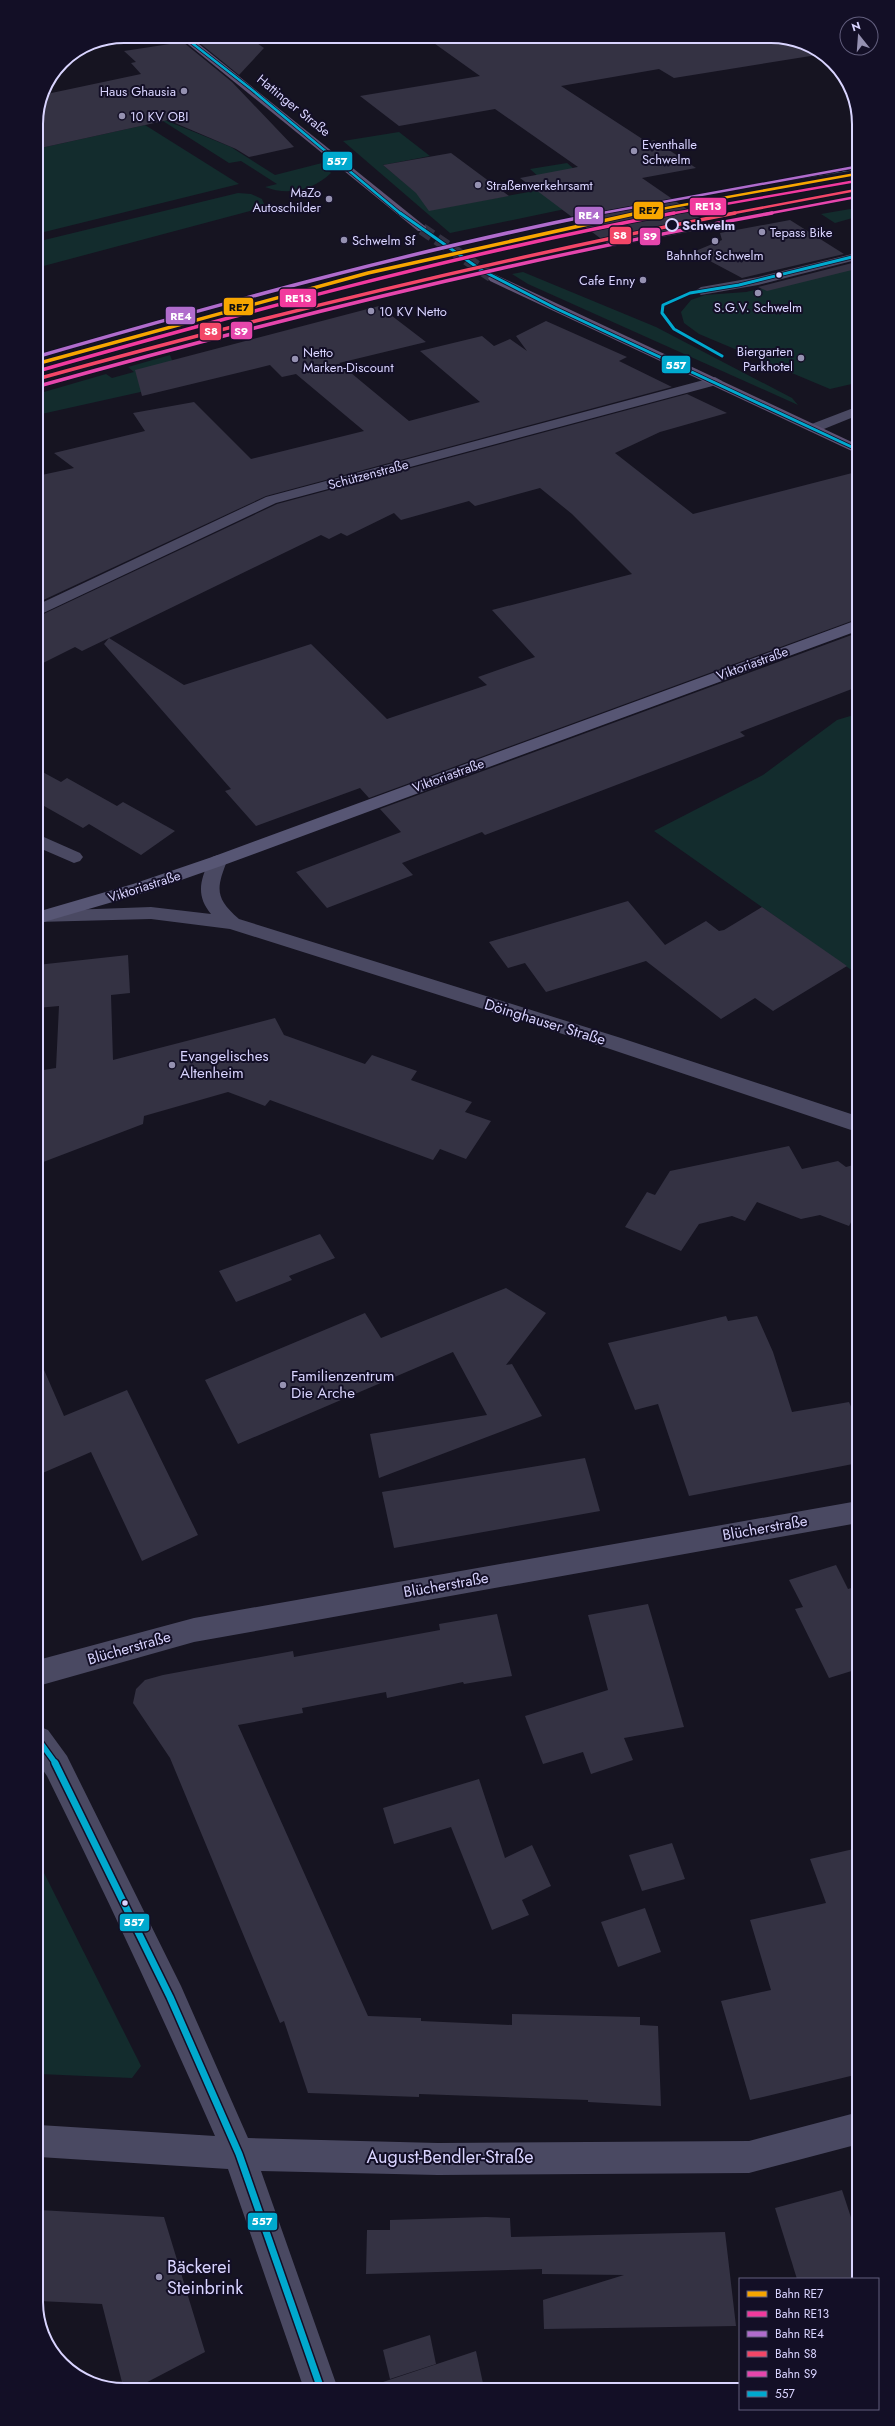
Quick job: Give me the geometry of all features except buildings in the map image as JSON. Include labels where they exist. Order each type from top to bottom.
[{"type":"main road","name":"Hattinger Straße","points":[[192,43],[241,81],[422,229]]},
{"type":"main road","points":[[494,278],[852,447]]},
{"type":"main road","name":"Viktoriastraße","points":[[43,916],[140,888],[218,861],[852,627]]},
{"type":"street","points":[[702,291],[751,282],[852,257]]},
{"type":"street","name":"Schützenstraße","points":[[43,608],[271,500],[714,381]]},
{"type":"street","points":[[814,428],[852,413]]},
{"type":"street","points":[[43,843],[74,857]]},
{"type":"street","name":"Döinghauser Straße","points":[[218,861],[208,894],[214,908],[232,924]]},
{"type":"street","name":"Döinghauser Straße","points":[[43,917],[151,912],[232,924],[614,1043],[852,1122]]},
{"type":"street","name":"Blücherstraße","points":[[43,1673],[194,1630],[852,1513]]},
{"type":"street","points":[[43,1746],[57,1766],[127,1907],[170,1997],[239,2154],[319,2383]]},
{"type":"street","name":"August-Bendler-Straße","points":[[43,2141],[239,2154],[438,2159],[749,2157],[852,2130]]},
{"type":"green space","points":[[155,116],[231,147],[275,175],[322,163],[331,173],[316,184],[300,190],[274,190],[265,187],[277,184],[241,161],[229,163]]},
{"type":"green space","points":[[145,125],[239,184],[43,232],[43,147]]},
{"type":"green space","points":[[399,132],[430,156],[383,165],[436,209],[551,188],[530,169],[567,163],[573,168],[592,164],[613,199],[450,233],[343,141]]},
{"type":"green space","points":[[238,193],[251,194],[262,199],[264,204],[250,211],[43,266],[43,240]]},
{"type":"green space","points":[[852,209],[852,218],[835,223],[821,214]]},
{"type":"green space","points":[[852,267],[852,384],[830,389],[699,334],[684,323],[681,312],[691,300],[705,295],[746,292]]},
{"type":"green space","points":[[523,272],[656,327],[792,398],[798,405],[528,284],[512,274]]},
{"type":"green space","points":[[170,355],[181,383],[43,414],[43,392],[106,374],[112,378],[134,372],[128,367]]},
{"type":"green space","points":[[852,716],[852,970],[654,831],[763,775],[837,720]]},
{"type":"green space","points":[[43,1871],[141,2066],[132,2078],[43,2074]]},
{"type":"tunnel","points":[[422,229],[494,278]]},
{"type":"railway","points":[[43,354],[289,287],[544,225],[621,209],[777,181],[852,170]]},
{"type":"rail line","name":"RE4","points":[[43,355],[271,291],[522,229],[632,206],[852,168]]},
{"type":"rail line","name":"RE7","points":[[43,362],[273,297],[471,248],[690,202],[852,175]]},
{"type":"rail line","name":"RE13","points":[[43,370],[274,304],[471,255],[636,220],[746,199],[852,182]]},
{"type":"rail line","name":"S8","points":[[43,377],[240,324],[444,274],[649,229],[852,191]]},
{"type":"rail line","name":"S9","points":[[43,385],[241,331],[445,281],[650,236],[852,198]]},
{"type":"transit line","name":"557","points":[[192,43],[251,89],[396,210],[481,270],[555,308],[852,447]]},
{"type":"transit line","name":"557","points":[[722,356],[674,329],[662,313],[663,305],[690,293],[739,285],[852,257]]},
{"type":"transit line","name":"557","points":[[43,1746],[57,1766],[127,1907],[170,1997],[239,2154],[319,2383]]},
{"type":"place","name":"Haus Ghausia","points":[[184,91]]},
{"type":"place","name":"10 KV OBI","points":[[122,116]]},
{"type":"place","name":"Eventhalle Schwelm","points":[[634,151]]},
{"type":"place","name":"Straßenverkehrsamt","points":[[478,185]]},
{"type":"place","name":"MaZo Autoschilder","points":[[329,199]]},
{"type":"place","name":"Schwelm","points":[[672,225]]},
{"type":"place","name":"Tepass Bike","points":[[762,232]]},
{"type":"place","name":"Schwelm Sf","points":[[344,240]]},
{"type":"place","name":"Bahnhof Schwelm","points":[[715,241]]},
{"type":"place","name":"Cafe Enny","points":[[643,280]]},
{"type":"place","name":"S.G.V. Schwelm","points":[[758,293]]},
{"type":"place","name":"10 KV Netto","points":[[371,311]]},
{"type":"place","name":"Biergarten Parkhotel","points":[[801,358]]},
{"type":"place","name":"Netto Marken-Discount","points":[[295,359]]},
{"type":"place","name":"Evangelisches Altenheim","points":[[172,1065]]},
{"type":"place","name":"Familienzentrum Die Arche","points":[[283,1385]]},
{"type":"place","name":"Bäckerei Steinbrink","points":[[159,2277]]}]
